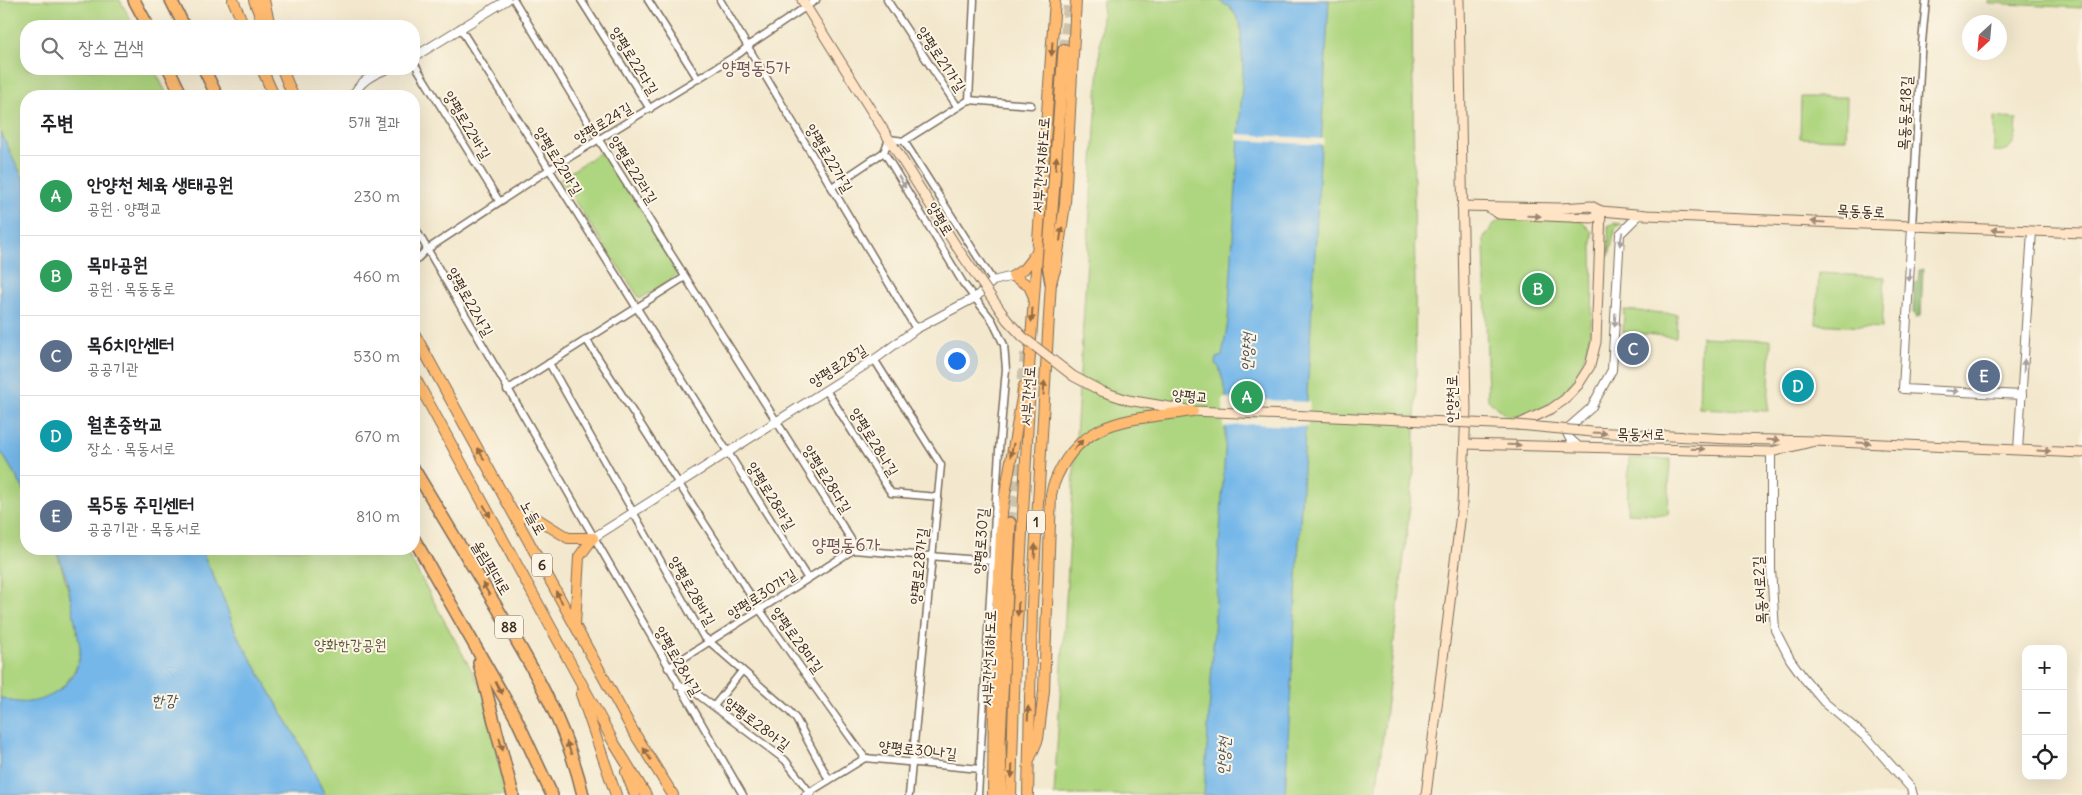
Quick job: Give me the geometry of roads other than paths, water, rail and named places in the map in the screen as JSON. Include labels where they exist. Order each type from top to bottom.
[{"type":"highway","points":[[134,0],[145,20]]},
{"type":"highway","points":[[171,0],[181,20]]},
{"type":"highway","name":"서부간선지하도로","points":[[1051,282],[1048,264],[1064,50]]},
{"type":"highway","points":[[172,75],[179,90]]},
{"type":"highway","points":[[207,75],[214,90]]},
{"type":"highway","name":"올림픽대로","points":[[420,479],[515,637],[557,716],[577,769],[583,795]]},
{"type":"highway","name":"서부간선지하도로","points":[[1001,795],[1000,741],[1010,523]]},
{"type":"highway","name":"88","points":[[420,551],[516,718],[552,795]]},
{"type":"highway","points":[[475,647],[512,795]]},
{"type":"highway","points":[[577,769],[588,795]]},
{"type":"main road","points":[[233,0],[241,20]]},
{"type":"main road","points":[[254,0],[262,20]]},
{"type":"main road","points":[[264,0],[269,20]]},
{"type":"main road","name":"서부간선로","points":[[1011,795],[1015,654],[1030,384],[1029,368],[1055,0]]},
{"type":"main road","name":"서부간선로","points":[[1028,795],[1029,762],[1027,739],[1032,605],[1051,282],[1056,266],[1065,204],[1076,0]]},
{"type":"main road","name":"안양천로","points":[[1426,795],[1462,505],[1465,444],[1459,0]]},
{"type":"main road","name":"양평로","points":[[804,3],[956,246]]},
{"type":"main road","points":[[265,75],[271,90]]},
{"type":"main road","points":[[285,75],[291,90]]},
{"type":"main road","name":"목동동로","points":[[1462,206],[1591,206],[1601,211],[1640,214],[2082,233]]},
{"type":"main road","points":[[1517,425],[1551,409],[1578,385],[1594,354],[1601,211]]},
{"type":"main road","name":"양평교","points":[[956,246],[1007,320],[1044,355],[1073,376],[1102,391],[1128,400],[1158,407],[1193,411],[1517,425]]},
{"type":"main road","points":[[1034,297],[1030,286],[1013,276],[1024,269],[1037,251]]},
{"type":"main road","name":"노들로","points":[[420,344],[633,731],[673,795]]},
{"type":"main road","points":[[993,795],[995,671],[1002,512],[1024,383],[1029,368]]},
{"type":"main road","name":"6","points":[[420,387],[614,743],[646,795]]},
{"type":"main road","points":[[1029,762],[1038,739],[1044,691],[1050,518],[1053,486],[1071,453],[1082,440],[1096,431],[1128,421],[1193,411]]},
{"type":"main road","name":"목동서로","points":[[1517,425],[1592,432],[1730,439],[1816,440],[2082,453]]},
{"type":"main road","name":"목동서로","points":[[1465,444],[1771,452],[1816,440]]},
{"type":"main road","points":[[514,514],[536,518],[568,538],[593,538]]},
{"type":"main road","points":[[575,626],[578,557],[593,538]]},
{"type":"main road","points":[[572,667],[616,795]]},
{"type":"main road","points":[[614,743],[635,795]]},
{"type":"street","points":[[420,53],[507,0]]},
{"type":"street","name":"양평로22라길","points":[[514,0],[599,140],[777,422]]},
{"type":"street","name":"양평로22다길","points":[[581,0],[650,109]]},
{"type":"street","points":[[648,0],[698,79]]},
{"type":"street","name":"양평로22가길","points":[[720,0],[916,329]]},
{"type":"street","name":"양평로24길","points":[[420,256],[498,201],[740,53],[804,3],[816,0]]},
{"type":"street","name":"양평로21가길","points":[[887,0],[957,106]]},
{"type":"street","points":[[969,100],[974,0]]},
{"type":"street","name":"목동동로18길","points":[[1912,227],[1921,53],[1926,0]]},
{"type":"street","name":"양평로22마길","points":[[460,28],[728,452]]},
{"type":"street","name":"양평로22바길","points":[[420,73],[498,201]]},
{"type":"street","points":[[356,90],[366,79],[375,75]]},
{"type":"street","points":[[832,187],[884,152],[889,139],[904,141],[969,100],[1031,106]]},
{"type":"street","name":"양평로","points":[[904,141],[993,281]]},
{"type":"street","name":"양평로","points":[[884,152],[963,283],[976,297]]},
{"type":"street","points":[[1579,447],[1567,433],[1568,428],[1591,408],[1612,370],[1620,234],[1640,214]]},
{"type":"street","points":[[1912,227],[1903,388],[2022,395]]},
{"type":"street","points":[[2018,450],[2032,231]]},
{"type":"street","name":"양평로22사길","points":[[420,238],[593,538]]},
{"type":"street","points":[[507,390],[685,276]]},
{"type":"street","name":"양평로28길","points":[[593,538],[777,422],[874,359],[916,329],[976,297],[993,281],[1013,276]]},
{"type":"street","name":"양평로30길","points":[[976,297],[1001,335],[1006,355],[978,795]]},
{"type":"street","points":[[586,339],[679,484]]},
{"type":"street","name":"양평로28가길","points":[[874,359],[939,460],[938,497],[909,795]]},
{"type":"street","points":[[549,363],[634,513]]},
{"type":"street","name":"양평로28나길","points":[[826,390],[891,493],[938,497]]},
{"type":"street","name":"양평로28다길","points":[[777,422],[857,549]]},
{"type":"street","name":"양평로28라길","points":[[728,452],[808,579]]},
{"type":"street","name":"목동서로2길","points":[[1771,452],[1771,569],[1775,630],[1790,659],[1803,677],[1824,702],[1868,739],[1911,788],[1913,795]]},
{"type":"street","name":"양평로28마길","points":[[679,484],[760,610],[865,758]]},
{"type":"street","name":"양평로28바길","points":[[634,513],[709,643],[796,719],[829,780]]},
{"type":"street","name":"양평로28사길","points":[[593,538],[743,795]]},
{"type":"street","points":[[857,549],[992,561]]},
{"type":"street","name":"양평로30가길","points":[[668,668],[857,549]]},
{"type":"street","points":[[714,706],[742,671]]},
{"type":"street","name":"양평로28아길","points":[[678,686],[689,688],[785,760],[809,794]]},
{"type":"street","name":"양평로30나길","points":[[809,794],[865,758],[980,769]]},
{"type":"water","name":"안양천","points":[[1218,0],[1329,0],[1285,795],[1204,795],[1225,450],[1226,392],[1219,367],[1215,364],[1216,358],[1222,356],[1228,321],[1243,69],[1240,22],[1231,8]]},
{"type":"water","points":[[0,131],[20,172],[20,483],[0,450]]},
{"type":"water","name":"한강","points":[[58,555],[204,555],[224,600],[236,633],[295,735],[325,795],[0,795],[0,697],[28,702],[54,694],[65,685],[79,662],[80,647],[67,580]]},
{"type":"tunnel","points":[[1064,50],[1069,0]]},
{"type":"tunnel","points":[[1021,397],[1026,350]]},
{"type":"tunnel","points":[[1010,523],[1016,455]]},
{"type":"place","name":"목마공원","points":[[1538,289]]},
{"type":"place","name":"목6치안센터","points":[[1633,349]]},
{"type":"place","name":"목5동 주민센터","points":[[1984,376]]},
{"type":"place","name":"월촌중학교","points":[[1798,386]]},
{"type":"place","name":"안양천 체육 생태공원","points":[[1247,397]]},
{"type":"district","name":"양평동5가","points":[[756,68]]},
{"type":"district","name":"양평동6가","points":[[846,545]]},
{"type":"park label","name":"양화한강공원","points":[[350,645]]}]
